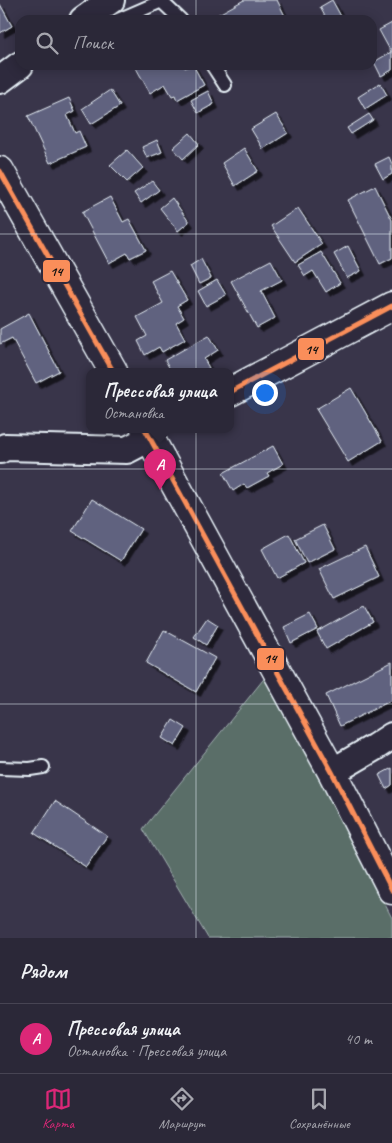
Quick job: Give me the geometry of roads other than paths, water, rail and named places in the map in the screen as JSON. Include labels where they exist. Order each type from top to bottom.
[{"type":"street","points":[[89,15],[111,0]]},
{"type":"street","points":[[0,80],[15,69]]},
{"type":"street","points":[[0,171],[111,368]]},
{"type":"street","points":[[234,390],[392,306]]},
{"type":"street","points":[[0,450],[5,447],[127,450],[152,433]]},
{"type":"street","points":[[155,433],[392,890]]},
{"type":"street","points":[[332,772],[392,736]]},
{"type":"lane","points":[[130,15],[163,1],[176,15]]},
{"type":"lane","points":[[215,70],[225,85]]},
{"type":"lane","points":[[0,768],[30,769],[43,767]]},
{"type":"place","name":"Прессовая улица","points":[[160,490]]}]
